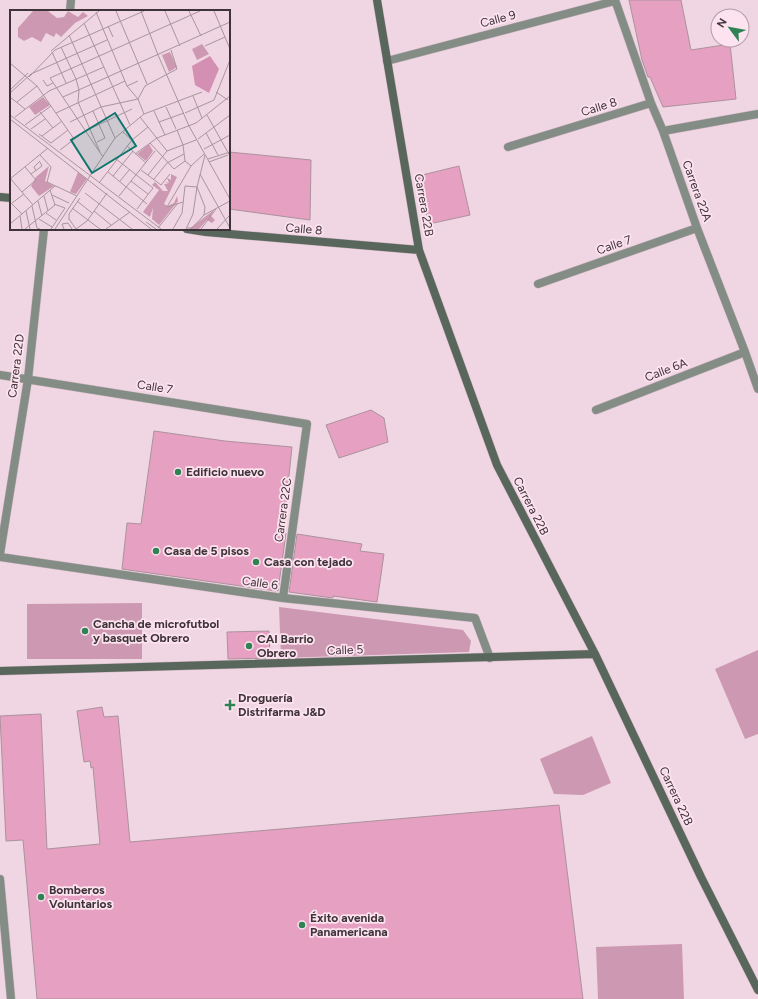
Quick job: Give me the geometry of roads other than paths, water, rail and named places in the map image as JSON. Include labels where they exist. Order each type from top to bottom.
[{"type":"street","points":[[70,10],[71,0]]},
{"type":"street","name":"Carrera 22B","points":[[377,0],[419,250],[497,465],[595,654],[701,877],[758,990]]},
{"type":"street","name":"Calle 9","points":[[387,61],[615,0]]},
{"type":"street","name":"Carrera 22A","points":[[615,0],[651,103],[663,130],[697,228],[758,389]]},
{"type":"street","name":"Calle 8","points":[[508,147],[651,103]]},
{"type":"street","points":[[663,130],[758,114]]},
{"type":"street","points":[[0,196],[10,198]]},
{"type":"street","name":"Calle 7","points":[[538,284],[697,228]]},
{"type":"street","name":"Carrera 22D","points":[[0,554],[28,379],[44,230]]},
{"type":"street","name":"Calle 8","points":[[193,230],[419,250]]},
{"type":"street","name":"Calle 6A","points":[[596,410],[745,352]]},
{"type":"street","name":"Calle 7","points":[[0,375],[307,424]]},
{"type":"street","name":"Carrera 22C","points":[[283,598],[307,424]]},
{"type":"street","name":"Calle 6","points":[[0,557],[283,598],[475,618],[490,658]]},
{"type":"street","name":"Calle 5","points":[[0,671],[595,654]]},
{"type":"street","points":[[0,879],[2,934],[11,999]]},
{"type":"place","name":"Edificio nuevo","points":[[178,472]]},
{"type":"place","name":"Casa de 5 pisos","points":[[156,551]]},
{"type":"place","name":"Casa con tejado","points":[[256,562]]},
{"type":"place","name":"Cancha de microfutbol y basquet Obrero","points":[[85,631]]},
{"type":"place","name":"CAI Barrio Obrero","points":[[249,646]]},
{"type":"place","name":"Droguería Distrifarma J&D","points":[[230,705]]},
{"type":"place","name":"Bomberos Voluntarios","points":[[41,897]]},
{"type":"place","name":"Éxito avenida Panamericana","points":[[302,925]]}]
